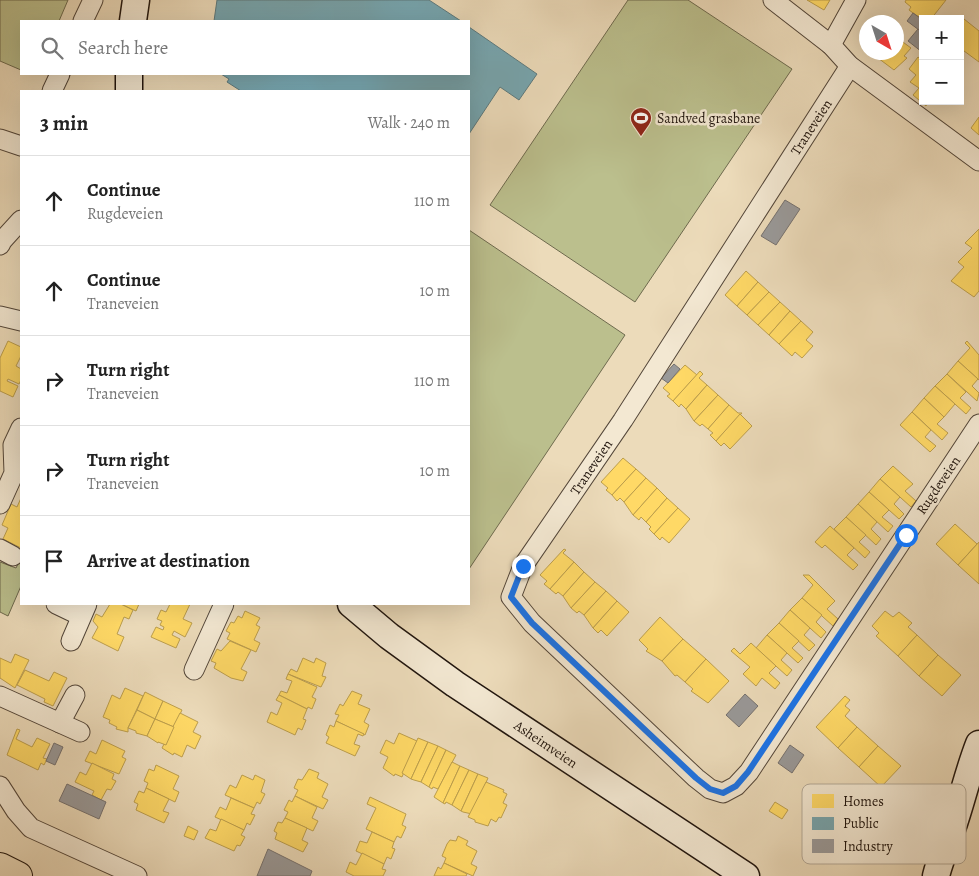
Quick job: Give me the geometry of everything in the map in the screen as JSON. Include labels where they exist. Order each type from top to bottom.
[{"type":"highway","points":[[0,867],[18,876]]},
{"type":"main road","points":[[133,20],[136,0]]},
{"type":"main road","points":[[129,90],[130,75]]},
{"type":"main road","name":"Asheimveien","points":[[352,605],[389,636],[455,684],[746,876]]},
{"type":"main road","points":[[965,784],[979,744]]},
{"type":"street","points":[[83,20],[93,0]]},
{"type":"street","points":[[773,0],[831,45],[850,66],[979,161]]},
{"type":"street","points":[[831,45],[856,0]]},
{"type":"street","name":"Traneveien","points":[[748,772],[736,786],[723,793],[710,789],[696,778],[532,623],[511,597],[523,566],[624,420],[850,66]]},
{"type":"street","points":[[52,90],[60,75]]},
{"type":"street","points":[[0,139],[20,146]]},
{"type":"street","points":[[0,245],[20,221]]},
{"type":"street","points":[[0,316],[20,321]]},
{"type":"street","name":"Rugdeveien","points":[[748,772],[979,424]]},
{"type":"street","points":[[0,504],[14,473],[13,445],[20,430]]},
{"type":"street","points":[[61,605],[84,610],[71,641]]},
{"type":"street","points":[[194,670],[224,605]]},
{"type":"street","points":[[60,723],[75,695]]},
{"type":"street","points":[[0,696],[80,732]]},
{"type":"street","points":[[0,786],[16,811],[31,828],[137,876]]},
{"type":"green space","points":[[0,0],[68,0],[59,20],[20,20],[20,70],[0,61]]},
{"type":"green space","name":"Sandved grasbane","points":[[628,0],[688,0],[792,69],[635,302],[490,205]]},
{"type":"green space","points":[[470,231],[625,335],[470,568]]},
{"type":"green space","points":[[0,562],[16,568],[19,562],[20,588],[8,616],[0,612]]},
{"type":"building: Homes","points":[[807,0],[830,0],[824,10]]},
{"type":"building: Homes","points":[[906,0],[946,0],[934,15],[919,15],[919,17],[909,10],[911,7],[905,2]]},
{"type":"building: Homes","points":[[964,19],[979,31],[979,62],[964,51]]},
{"type":"building: Homes","points":[[904,43],[911,48],[904,56]]},
{"type":"building: Homes","points":[[904,56],[907,58],[894,70],[881,60],[904,60]]},
{"type":"building: Homes","points":[[919,58],[919,88],[910,82],[916,75],[909,69]]},
{"type":"building: Homes","points":[[919,88],[919,100],[913,95]]},
{"type":"building: Homes","points":[[979,117],[979,135],[971,128]]},
{"type":"building: Homes","points":[[979,229],[979,291],[974,297],[951,281],[964,267],[958,262],[972,248],[965,243]]},
{"type":"building: Homes","points":[[746,271],[758,282],[737,306],[725,295]]},
{"type":"building: Homes","points":[[758,282],[769,292],[747,315],[737,306]]},
{"type":"building: Homes","points":[[769,292],[780,302],[758,325],[747,315]]},
{"type":"building: Homes","points":[[780,302],[790,311],[769,335],[758,325]]},
{"type":"building: Homes","points":[[790,311],[801,321],[779,344],[769,335]]},
{"type":"building: Homes","points":[[801,321],[813,332],[806,340],[813,346],[802,358],[795,352],[792,356],[779,344]]},
{"type":"building: Homes","points":[[8,341],[20,347],[20,358],[16,366],[20,368],[20,382],[19,384],[8,379],[7,381],[18,386],[13,397],[0,391],[0,358]]},
{"type":"building: Homes","points":[[967,341],[979,355],[979,380],[958,361],[970,348],[965,343]]},
{"type":"building: Homes","points":[[958,361],[978,379],[972,386],[979,393],[977,401],[947,374]]},
{"type":"building: Homes","points":[[685,365],[697,375],[673,401],[667,396],[670,394],[663,388]]},
{"type":"building: Homes","points":[[700,371],[703,374],[699,378],[707,385],[686,409],[681,404],[679,407],[673,401]]},
{"type":"building: Homes","points":[[947,374],[966,392],[960,398],[971,408],[966,414],[935,386]]},
{"type":"building: Homes","points":[[707,385],[718,395],[694,421],[686,409]]},
{"type":"building: Homes","points":[[935,386],[955,404],[944,417],[924,398]]},
{"type":"building: Homes","points":[[718,395],[729,405],[708,429],[702,424],[700,426],[694,421]]},
{"type":"building: Homes","points":[[924,398],[944,417],[937,424],[948,433],[942,440],[912,412]]},
{"type":"building: Homes","points":[[729,405],[738,413],[742,413],[716,441],[710,435],[713,433],[708,429]]},
{"type":"building: Homes","points":[[912,412],[931,430],[925,437],[936,446],[930,452],[900,425]]},
{"type":"building: Homes","points":[[740,414],[752,426],[730,449],[724,443],[721,446],[716,441]]},
{"type":"building: Homes","points":[[623,458],[636,469],[612,495],[601,482]]},
{"type":"building: Homes","points":[[893,466],[913,484],[905,491],[916,501],[911,507],[880,479]]},
{"type":"building: Homes","points":[[636,469],[646,478],[624,502],[620,498],[617,501],[612,495]]},
{"type":"building: Homes","points":[[646,478],[657,488],[633,515],[624,502]]},
{"type":"building: Homes","points":[[880,479],[900,497],[894,504],[904,514],[899,519],[869,492]]},
{"type":"building: Homes","points":[[657,488],[667,498],[646,522],[641,517],[639,520],[633,515]]},
{"type":"building: Homes","points":[[869,492],[889,510],[882,517],[893,526],[888,532],[858,504]]},
{"type":"building: Homes","points":[[667,498],[678,508],[654,534],[646,522]]},
{"type":"building: Homes","points":[[20,500],[20,548],[3,539],[8,528],[2,525],[11,504],[17,507]]},
{"type":"building: Homes","points":[[858,504],[877,522],[871,529],[881,539],[876,545],[846,517]]},
{"type":"building: Homes","points":[[678,508],[690,519],[669,543],[662,537],[660,540],[654,534]]},
{"type":"building: Homes","points":[[846,517],[866,535],[859,542],[870,552],[865,558],[834,529]]},
{"type":"building: Homes","points":[[955,524],[977,544],[958,565],[936,544]]},
{"type":"building: Homes","points":[[830,526],[854,548],[847,555],[858,565],[853,570],[825,545],[822,548],[815,542]]},
{"type":"building: Homes","points":[[979,542],[979,584],[958,565]]},
{"type":"building: Homes","points":[[564,549],[566,550],[563,553],[574,562],[550,589],[544,584],[547,581],[540,575]]},
{"type":"building: Homes","points":[[574,562],[584,572],[563,596],[558,592],[556,594],[550,589]]},
{"type":"building: Homes","points":[[584,572],[595,582],[571,608],[563,596]]},
{"type":"building: Homes","points":[[803,575],[809,575],[835,601],[827,609],[838,619],[833,626],[802,598],[813,585]]},
{"type":"building: Homes","points":[[595,582],[606,591],[584,615],[579,611],[577,613],[571,608]]},
{"type":"building: Homes","points":[[606,591],[617,601],[593,628],[584,615]]},
{"type":"building: Homes","points":[[802,598],[822,615],[816,622],[826,632],[821,638],[790,610]]},
{"type":"building: Homes","points":[[617,601],[629,612],[607,636],[601,630],[598,633],[593,628]]},
{"type":"building: Homes","points":[[109,605],[123,605],[133,610],[129,619],[124,617],[117,634],[124,637],[118,651],[92,638],[98,627],[93,621],[96,614],[102,617]]},
{"type":"building: Homes","points":[[123,605],[139,605],[136,611]]},
{"type":"building: Homes","points":[[170,605],[190,605],[183,619],[192,623],[185,637],[174,631],[172,635],[180,639],[176,648],[151,637],[156,627],[163,630],[164,627],[160,625],[162,621],[157,619],[161,610],[166,612]]},
{"type":"building: Homes","points":[[790,610],[810,628],[804,635],[815,645],[809,651],[779,623]]},
{"type":"building: Homes","points":[[245,611],[260,618],[256,625],[260,627],[254,640],[260,643],[256,652],[227,639],[230,633],[226,631],[231,622],[234,623],[238,616],[242,618]]},
{"type":"building: Homes","points":[[885,611],[893,617],[899,612],[912,623],[908,627],[917,635],[898,656],[876,636],[879,633],[872,626]]},
{"type":"building: Homes","points":[[660,617],[683,639],[662,661],[646,651],[648,649],[639,640]]},
{"type":"building: Homes","points":[[779,623],[799,641],[792,648],[803,658],[798,663],[767,635]]},
{"type":"building: Homes","points":[[767,635],[787,653],[781,660],[792,670],[787,676],[756,648]]},
{"type":"building: Homes","points":[[917,635],[938,655],[919,676],[898,656]]},
{"type":"building: Homes","points":[[683,639],[706,659],[685,682],[677,675],[675,676],[662,661]]},
{"type":"building: Homes","points":[[230,641],[251,650],[241,669],[247,672],[243,681],[231,678],[214,668],[216,663],[211,661],[217,649],[221,651]]},
{"type":"building: Homes","points":[[751,643],[776,666],[769,673],[780,683],[775,689],[762,678],[756,686],[743,674],[750,667],[731,651],[734,648],[740,654]]},
{"type":"building: Homes","points":[[15,654],[29,660],[15,688],[0,678],[0,658],[11,663]]},
{"type":"building: Homes","points":[[938,655],[961,675],[942,696],[919,676]]},
{"type":"building: Homes","points":[[303,658],[314,663],[316,658],[326,663],[322,676],[326,677],[321,687],[288,674],[291,669],[297,672]]},
{"type":"building: Homes","points":[[706,659],[729,681],[708,703],[691,691],[693,689],[685,682]]},
{"type":"building: Homes","points":[[25,670],[49,681],[54,672],[67,678],[53,706],[44,702],[45,699],[17,685]]},
{"type":"building: Homes","points":[[288,674],[317,687],[312,697],[316,699],[312,709],[308,707],[307,709],[279,695],[281,691],[287,693],[292,681],[286,679]]},
{"type":"building: Homes","points":[[125,688],[143,696],[128,728],[128,732],[116,729],[117,727],[109,723],[110,720],[103,717],[112,695],[120,699]]},
{"type":"building: Homes","points":[[352,691],[362,695],[358,704],[370,709],[364,722],[369,725],[365,735],[336,721],[339,715],[335,714],[340,704],[343,706]]},
{"type":"building: Homes","points":[[145,692],[163,701],[155,719],[137,710]]},
{"type":"building: Homes","points":[[279,695],[307,709],[303,719],[306,720],[302,730],[298,728],[295,735],[267,722],[271,712],[277,715],[282,703],[276,700]]},
{"type":"building: Homes","points":[[845,696],[850,700],[845,706],[850,710],[845,716],[857,727],[838,748],[816,727]]},
{"type":"building: Homes","points":[[163,701],[182,710],[174,727],[155,719]]},
{"type":"building: Homes","points":[[137,710],[155,719],[147,736],[136,733],[136,731],[128,728]]},
{"type":"building: Homes","points":[[180,713],[198,722],[193,732],[201,736],[195,749],[187,745],[182,757],[174,753],[173,755],[162,748]]},
{"type":"building: Homes","points":[[155,719],[174,727],[166,745],[158,743],[147,736]]},
{"type":"building: Homes","points":[[336,721],[364,734],[363,736],[358,734],[354,744],[360,746],[355,756],[326,743],[329,737],[326,735],[330,725],[334,727]]},
{"type":"building: Homes","points":[[857,727],[878,746],[859,767],[838,748]]},
{"type":"building: Homes","points":[[17,729],[20,730],[16,739],[32,747],[37,738],[50,744],[43,758],[47,759],[44,765],[41,763],[38,770],[7,755]]},
{"type":"building: Homes","points":[[399,733],[417,741],[402,777],[395,774],[394,776],[383,768],[388,757],[380,753],[386,740],[394,744]]},
{"type":"building: Homes","points":[[418,738],[428,742],[411,779],[402,773]]},
{"type":"building: Homes","points":[[102,740],[125,751],[122,757],[126,759],[119,774],[85,761],[90,751],[96,754]]},
{"type":"building: Homes","points":[[428,742],[438,746],[421,782],[411,779]]},
{"type":"building: Homes","points":[[438,746],[446,750],[429,787],[421,782]]},
{"type":"building: Homes","points":[[878,746],[901,766],[884,784],[878,784],[859,767]]},
{"type":"building: Homes","points":[[446,750],[456,755],[438,789],[433,787],[432,789],[429,787]]},
{"type":"building: Homes","points":[[452,762],[460,766],[443,803],[434,797]]},
{"type":"building: Homes","points":[[92,763],[114,774],[112,779],[116,781],[111,790],[107,789],[101,800],[92,795],[94,791],[75,782],[80,772],[86,775]]},
{"type":"building: Homes","points":[[156,765],[179,776],[173,789],[179,792],[175,802],[146,788],[148,783],[144,781],[149,769],[154,771]]},
{"type":"building: Homes","points":[[460,766],[469,770],[452,805],[446,802],[445,804],[443,803]]},
{"type":"building: Homes","points":[[309,769],[319,773],[317,778],[328,784],[322,797],[328,800],[323,809],[295,796],[298,790],[294,788],[298,779],[302,780]]},
{"type":"building: Homes","points":[[469,770],[478,774],[461,811],[452,805]]},
{"type":"building: Homes","points":[[478,774],[488,778],[472,814],[463,812],[461,811]]},
{"type":"building: Homes","points":[[242,775],[253,780],[255,775],[265,780],[261,792],[265,794],[260,804],[257,802],[254,808],[225,795],[230,785],[236,788]]},
{"type":"building: Homes","points":[[486,782],[504,790],[503,792],[507,794],[503,803],[507,805],[501,818],[499,817],[496,822],[491,819],[488,826],[475,822],[475,820],[468,817]]},
{"type":"building: Homes","points":[[146,788],[169,799],[163,811],[169,813],[164,823],[136,810],[138,804],[134,802],[139,791],[144,793]]},
{"type":"building: Homes","points":[[295,796],[317,807],[312,818],[318,821],[313,831],[285,818],[288,812],[284,810],[289,800],[292,802]]},
{"type":"building: Homes","points":[[370,797],[406,814],[402,825],[406,827],[401,838],[397,836],[394,842],[366,829],[376,808],[367,804]]},
{"type":"building: Homes","points":[[231,798],[254,808],[251,814],[255,815],[250,825],[247,823],[244,830],[215,817],[220,807],[226,810]]},
{"type":"building: Homes","points":[[775,802],[788,810],[782,819],[769,811]]},
{"type":"building: Homes","points":[[285,818],[307,828],[302,840],[308,843],[303,852],[275,839],[277,833],[274,831],[278,822],[282,823]]},
{"type":"building: Homes","points":[[221,819],[244,830],[241,835],[245,837],[240,846],[237,845],[234,851],[205,838],[210,829],[216,831]]},
{"type":"building: Homes","points":[[188,826],[198,831],[194,840],[184,836]]},
{"type":"building: Homes","points":[[372,832],[394,842],[392,848],[395,849],[391,859],[387,857],[384,864],[356,851],[360,841],[367,843]]},
{"type":"building: Homes","points":[[458,836],[468,841],[466,845],[477,851],[471,864],[477,867],[473,876],[444,863],[446,858],[442,856],[447,844],[450,840],[456,841]]},
{"type":"building: Homes","points":[[362,853],[384,864],[382,869],[386,870],[383,876],[354,876],[346,872],[350,862],[356,865]]},
{"type":"building: Homes","points":[[444,863],[467,874],[466,876],[434,876],[438,867],[441,869]]},
{"type":"building: Public","points":[[217,0],[429,0],[459,20],[214,20]]},
{"type":"building: Public","points":[[470,28],[537,74],[519,100],[500,87],[470,132],[470,90],[239,90],[227,82],[229,79],[223,75],[470,75]]},
{"type":"building: Industry","points":[[913,13],[919,17],[919,30],[907,21]]},
{"type":"building: Industry","points":[[918,29],[919,30],[919,50],[908,41]]},
{"type":"building: Industry","points":[[785,200],[800,209],[776,245],[761,236]]},
{"type":"building: Industry","points":[[674,364],[680,369],[668,383],[661,378]]},
{"type":"building: Industry","points":[[745,694],[758,706],[739,727],[726,715]]},
{"type":"building: Industry","points":[[54,743],[63,747],[55,765],[46,761]]},
{"type":"building: Industry","points":[[790,745],[804,755],[792,773],[778,763]]},
{"type":"building: Industry","points":[[67,784],[106,802],[99,819],[59,801]]},
{"type":"building: Industry","points":[[268,849],[312,871],[310,876],[257,876]]},
{"type":"place","name":"Sandved grasbane","points":[[641,137]]},
{"type":"route","points":[[523,566],[511,597],[532,623],[696,778],[710,789],[723,793],[736,786],[748,772],[906,535]]}]
